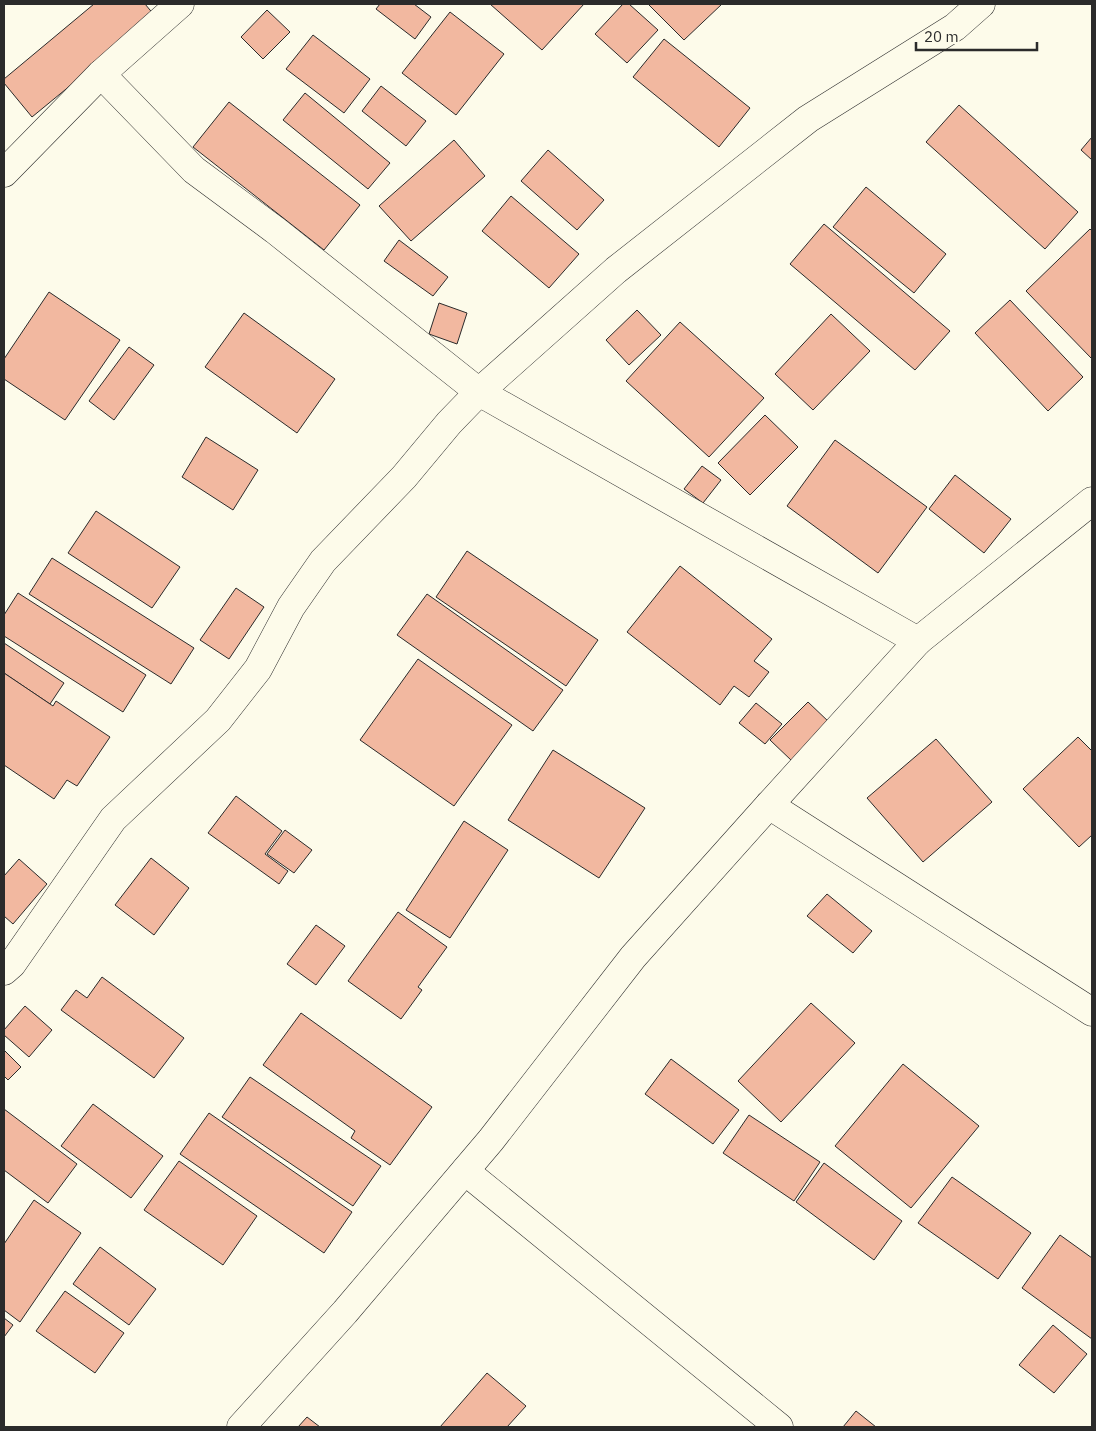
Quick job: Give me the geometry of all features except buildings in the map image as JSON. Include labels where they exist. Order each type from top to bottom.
[{"type":"street","points":[[4,173],[100,74],[180,4]]},
{"type":"street","points":[[4,971],[12,964],[113,819],[218,720],[258,668],[291,607],[323,561],[404,477],[449,423],[478,392],[616,270],[808,119],[955,27],[981,4]]},
{"type":"street","points":[[100,74],[194,170],[275,230],[478,392],[918,642]]},
{"type":"street","points":[[241,1427],[345,1312],[491,1140],[634,957],[769,804],[918,642],[1092,502]]},
{"type":"street","points":[[769,804],[1092,1012]]},
{"type":"street","points":[[464,1171],[779,1427]]}]
